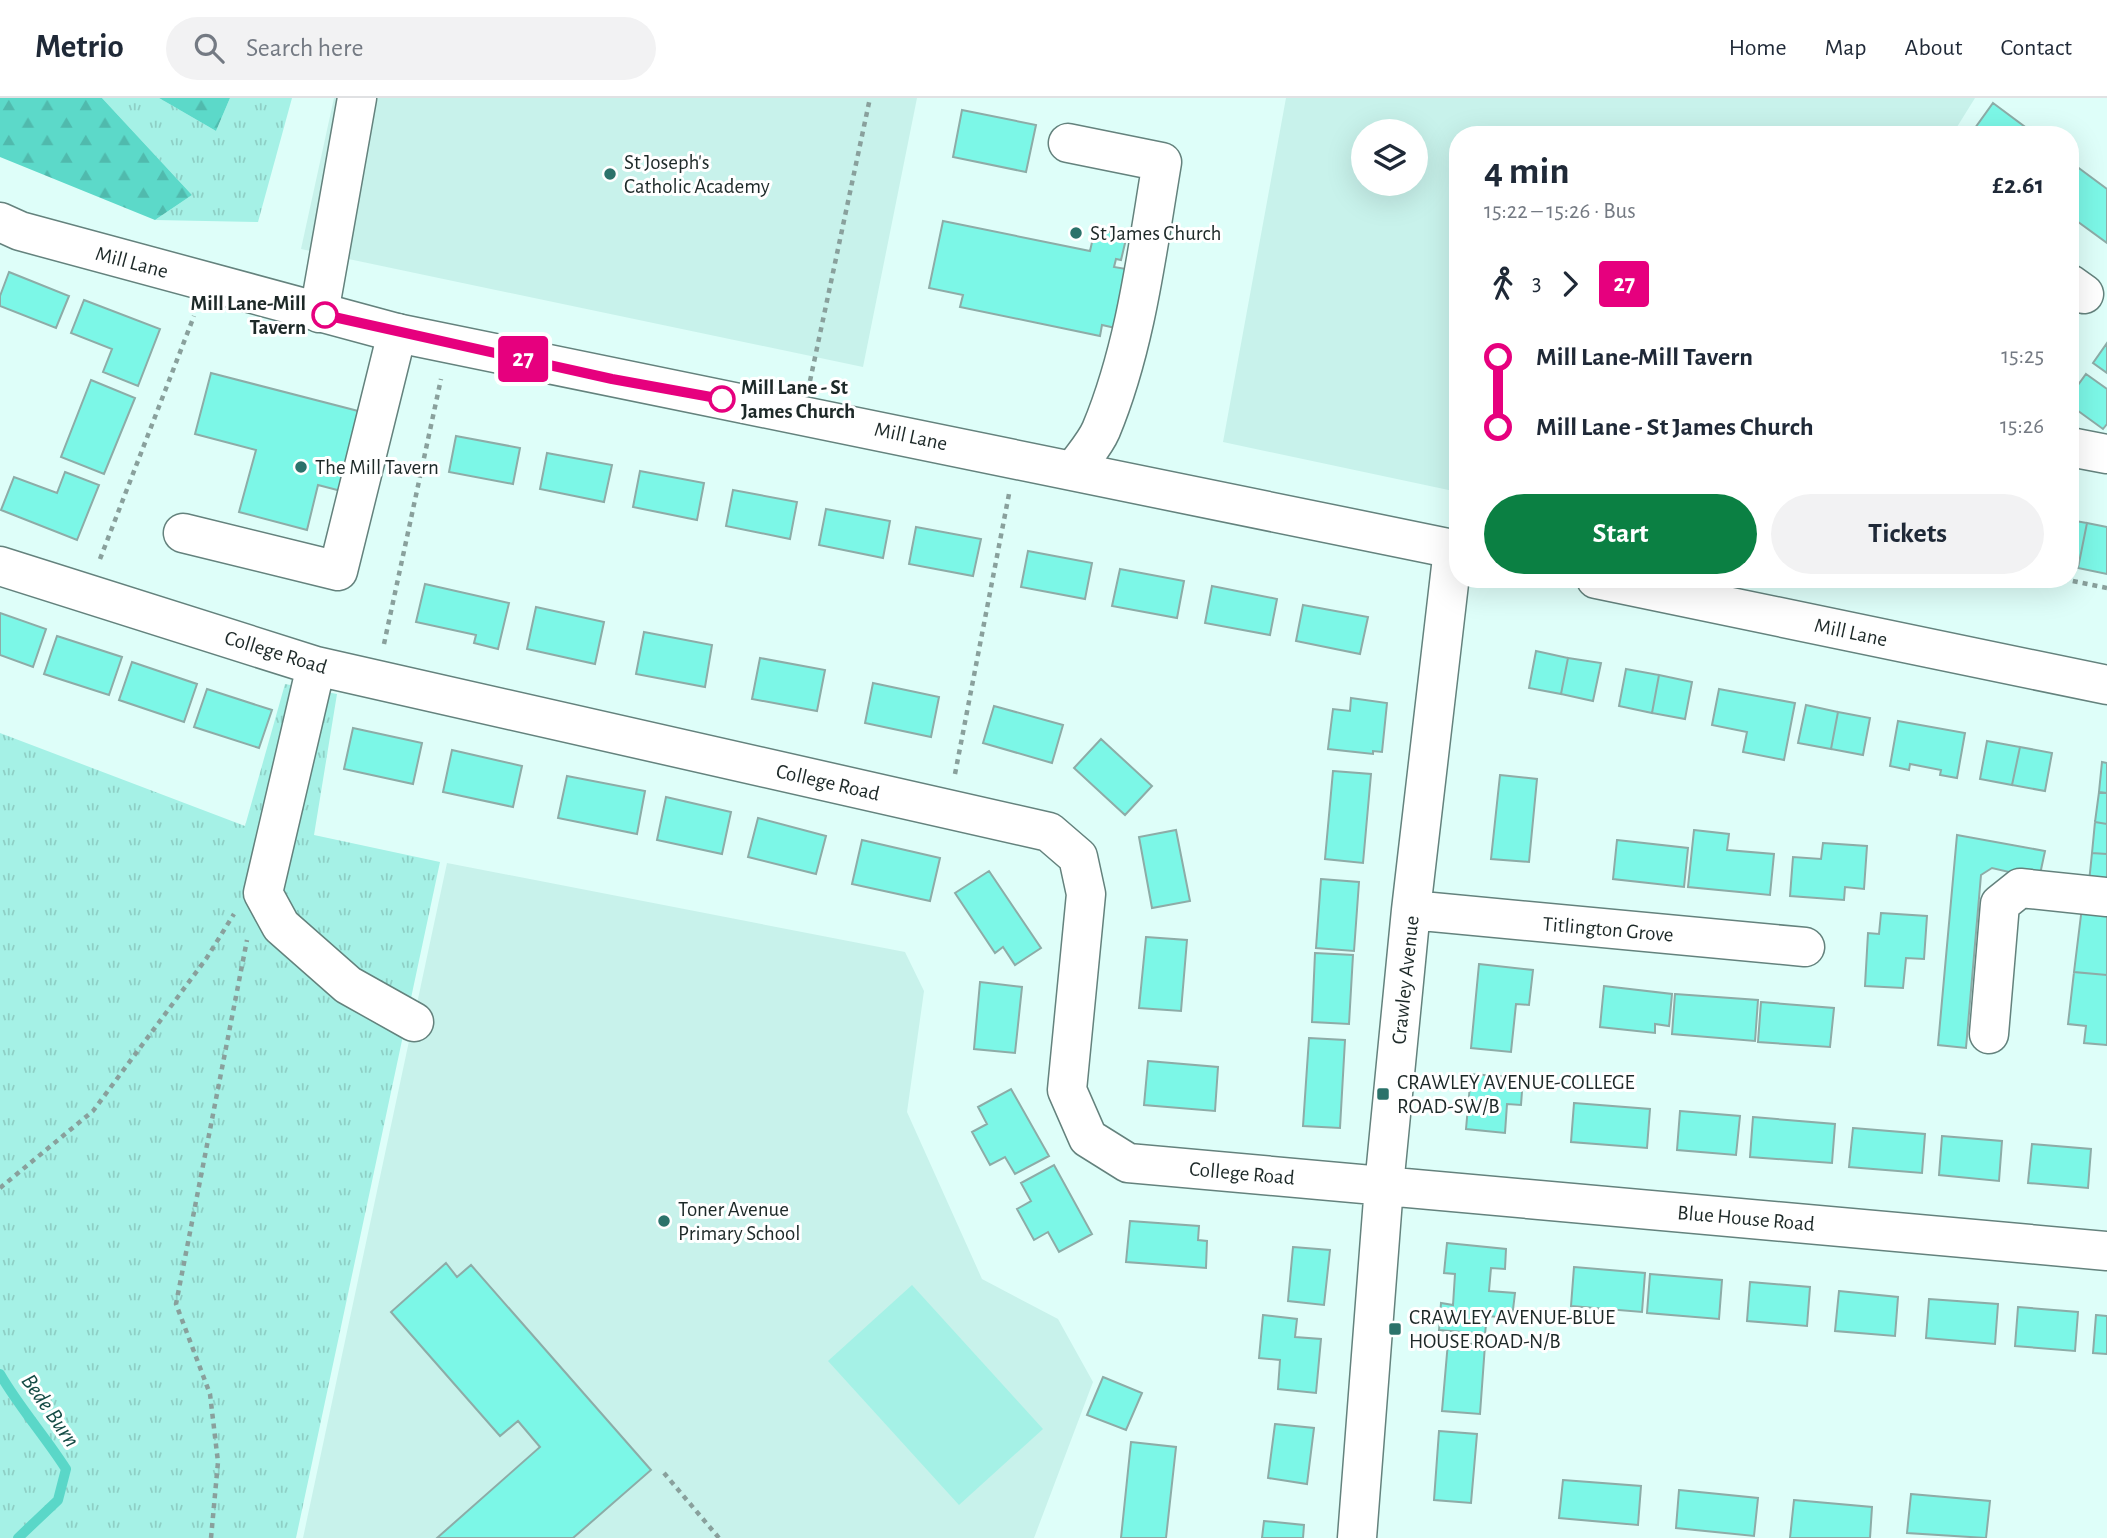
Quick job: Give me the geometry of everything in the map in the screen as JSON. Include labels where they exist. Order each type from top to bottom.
[{"type":"street","points":[[318,313],[357,98]]},
{"type":"street","points":[[1068,143],[1163,162],[1144,267],[1121,370],[1100,432],[1074,470]]},
{"type":"street","name":"Mill Lane","points":[[0,222],[20,231],[397,333],[804,414],[1449,549]]},
{"type":"street","points":[[183,533],[338,571],[397,333]]},
{"type":"street","points":[[2079,449],[2107,454]]},
{"type":"street","name":"College Road","points":[[0,566],[316,666],[1049,832],[1078,857],[1086,894],[1067,1090],[1088,1138],[1128,1163],[1384,1186]]},
{"type":"street","name":"Crawley Avenue","points":[[1357,1538],[1384,1186],[1412,910],[1451,588]]},
{"type":"street","name":"Mill Lane","points":[[1639,588],[2107,685]]},
{"type":"street","points":[[316,666],[249,903],[281,926],[338,976],[414,1022]]},
{"type":"street","points":[[1989,1034],[2000,904],[2020,888],[2107,897]]},
{"type":"street","name":"Titlington Grove","points":[[1412,910],[1805,947]]},
{"type":"street","name":"Blue House Road","points":[[1384,1186],[2107,1251]]},
{"type":"path","points":[[804,414],[870,98]]},
{"type":"path","points":[[87,594],[207,283]]},
{"type":"path","points":[[376,679],[449,344]]},
{"type":"path","points":[[948,809],[1016,458]]},
{"type":"path","points":[[2079,582],[2107,588]]},
{"type":"path","points":[[0,1188],[93,1111],[249,903]]},
{"type":"path","points":[[211,1538],[218,1462],[210,1394],[176,1304],[247,942],[249,903]]},
{"type":"path","points":[[664,1473],[719,1538]]},
{"type":"shaded area","name":"St Joseph's Catholic Academy","points":[[334,98],[917,98],[863,367],[301,249]]},
{"type":"shaded area","points":[[1286,98],[1975,98],[1958,126],[1449,126],[1449,490],[1223,442]]},
{"type":"shaded area","name":"Toner Avenue Primary School","points":[[447,863],[905,952],[924,991],[907,1112],[982,1279],[1058,1319],[1093,1382],[1034,1538],[303,1538]]},
{"type":"green space","points":[[0,98],[102,98],[192,195],[155,220],[0,157]]},
{"type":"green space","points":[[102,98],[159,98],[216,131],[230,98],[292,98],[258,222],[155,220],[192,195]]},
{"type":"green space","points":[[159,98],[230,98],[216,131]]},
{"type":"green space","points":[[285,684],[337,694],[314,835],[440,862],[296,1538],[0,1538],[0,733],[245,826]]},
{"type":"green space","points":[[912,1285],[1043,1429],[959,1505],[828,1361]]},
{"type":"building","points":[[1993,103],[2024,126],[1976,126]]},
{"type":"building","points":[[962,110],[1036,125],[1026,172],[953,157]]},
{"type":"building","points":[[2079,168],[2107,189],[2107,243],[2079,223]]},
{"type":"building","points":[[943,221],[1090,251],[1095,229],[1127,235],[1121,260],[1116,259],[1114,267],[1132,270],[1120,329],[1102,325],[1100,336],[960,307],[963,295],[929,288]]},
{"type":"building","points":[[9,272],[69,296],[56,328],[0,306],[0,296]]},
{"type":"building","points":[[84,300],[160,329],[138,386],[103,372],[112,349],[71,333]]},
{"type":"building","points":[[2107,343],[2107,373],[2093,363]]},
{"type":"building","name":"The Mill Tavern","points":[[211,373],[366,413],[345,492],[318,485],[307,530],[239,512],[256,450],[195,434]]},
{"type":"building","points":[[2086,374],[2107,389],[2107,424],[2103,429],[2079,412],[2079,384]]},
{"type":"building","points":[[91,380],[135,398],[104,474],[61,457]]},
{"type":"building","points":[[456,436],[520,448],[513,484],[449,472]]},
{"type":"building","points":[[547,453],[612,465],[604,502],[540,489]]},
{"type":"building","points":[[640,471],[704,483],[697,520],[633,507]]},
{"type":"building","points":[[65,472],[99,485],[77,540],[1,510],[14,477],[57,493]]},
{"type":"building","points":[[733,490],[797,502],[790,539],[726,526]]},
{"type":"building","points":[[826,509],[890,521],[883,558],[819,545]]},
{"type":"building","points":[[2079,522],[2087,523],[2079,563]]},
{"type":"building","points":[[2087,523],[2107,527],[2107,574],[2079,568]]},
{"type":"building","points":[[916,527],[981,539],[973,576],[909,564]]},
{"type":"building","points":[[1028,551],[1092,563],[1085,599],[1021,587]]},
{"type":"building","points":[[1120,569],[1184,581],[1177,618],[1112,606]]},
{"type":"building","points":[[425,584],[509,603],[498,649],[474,643],[476,635],[416,622]]},
{"type":"building","points":[[1212,586],[1277,599],[1270,635],[1205,623]]},
{"type":"building","points":[[1303,605],[1368,617],[1360,654],[1296,641]]},
{"type":"building","points":[[536,607],[604,622],[595,664],[527,649]]},
{"type":"building","points":[[0,613],[46,629],[33,667],[0,655]]},
{"type":"building","points":[[644,632],[712,645],[705,687],[636,674]]},
{"type":"building","points":[[57,636],[122,657],[109,695],[44,674]]},
{"type":"building","points":[[1536,651],[1568,658],[1561,694],[1529,688]]},
{"type":"building","points":[[760,658],[825,670],[817,711],[752,699]]},
{"type":"building","points":[[1568,658],[1601,663],[1593,701],[1561,694]]},
{"type":"building","points":[[132,662],[197,684],[184,722],[119,700]]},
{"type":"building","points":[[1626,669],[1659,675],[1652,713],[1619,706]]},
{"type":"building","points":[[1659,675],[1692,682],[1685,719],[1652,713]]},
{"type":"building","points":[[873,683],[939,697],[931,737],[865,723]]},
{"type":"building","points":[[207,689],[272,710],[259,748],[194,727]]},
{"type":"building","points":[[1719,689],[1795,703],[1784,760],[1743,752],[1747,732],[1712,725]]},
{"type":"building","points":[[1351,698],[1387,703],[1382,752],[1373,751],[1373,754],[1328,749],[1333,709],[1350,711]]},
{"type":"building","points":[[1806,705],[1838,712],[1831,749],[1798,743]]},
{"type":"building","points":[[994,706],[1063,725],[1052,763],[983,743]]},
{"type":"building","points":[[1838,712],[1870,718],[1863,755],[1831,749]]},
{"type":"building","points":[[1898,721],[1965,733],[1957,778],[1940,775],[1941,770],[1910,764],[1909,770],[1890,766]]},
{"type":"building","points":[[353,728],[422,743],[413,784],[344,769]]},
{"type":"building","points":[[1101,739],[1152,786],[1125,815],[1074,768]]},
{"type":"building","points":[[1987,741],[2020,747],[2012,785],[1980,779]]},
{"type":"building","points":[[2020,747],[2052,753],[2045,791],[2012,785]]},
{"type":"building","points":[[452,750],[522,766],[513,807],[443,792]]},
{"type":"building","points":[[2102,762],[2107,763],[2107,793],[2099,792]]},
{"type":"building","points":[[1333,771],[1371,774],[1363,863],[1325,859]]},
{"type":"building","points":[[1500,775],[1537,779],[1529,862],[1491,859]]},
{"type":"building","points":[[567,776],[645,791],[637,834],[558,818]]},
{"type":"building","points":[[2099,792],[2107,793],[2107,824],[2095,822]]},
{"type":"building","points":[[666,797],[731,812],[722,854],[657,840]]},
{"type":"building","points":[[758,818],[826,836],[816,874],[748,857]]},
{"type":"building","points":[[2095,822],[2107,824],[2107,854],[2092,853]]},
{"type":"building","points":[[1176,830],[1190,901],[1152,908],[1139,837]]},
{"type":"building","points":[[1694,830],[1729,834],[1727,850],[1774,854],[1770,895],[1688,887]]},
{"type":"building","points":[[1957,835],[2045,851],[2039,879],[1992,868],[1981,875],[1966,1048],[1938,1045]]},
{"type":"building","points":[[862,840],[940,858],[930,901],[852,884]]},
{"type":"building","points":[[1617,840],[1688,848],[1684,887],[1613,879]]},
{"type":"building","points":[[1823,843],[1867,846],[1864,889],[1845,887],[1844,900],[1790,896],[1793,857],[1821,859]]},
{"type":"building","points":[[2092,853],[2107,854],[2107,884],[2089,882]]},
{"type":"building","points":[[989,871],[1041,948],[1015,965],[1003,947],[995,953],[955,893]]},
{"type":"building","points":[[1321,879],[1359,882],[1354,951],[1316,948]]},
{"type":"building","points":[[2082,907],[2107,910],[2107,975],[2074,972]]},
{"type":"building","points":[[1881,913],[1927,916],[1924,959],[1906,958],[1903,988],[1865,986],[1868,933],[1879,934]]},
{"type":"building","points":[[1146,937],[1187,940],[1181,1011],[1139,1008]]},
{"type":"building","points":[[1315,953],[1353,955],[1349,1024],[1312,1022]]},
{"type":"building","points":[[1479,964],[1533,970],[1529,1005],[1516,1004],[1511,1052],[1471,1048]]},
{"type":"building","points":[[2074,972],[2107,975],[2107,1045],[2084,1043],[2086,1026],[2068,1024]]},
{"type":"building","points":[[980,982],[1022,987],[1015,1053],[974,1049]]},
{"type":"building","points":[[1604,986],[1672,994],[1669,1026],[1655,1024],[1655,1033],[1600,1027]]},
{"type":"building","points":[[1675,994],[1758,1000],[1755,1041],[1672,1034]]},
{"type":"building","points":[[1761,1002],[1834,1008],[1830,1047],[1758,1042]]},
{"type":"building","points":[[1309,1038],[1345,1040],[1340,1128],[1303,1126]]},
{"type":"building","points":[[1148,1061],[1218,1067],[1215,1111],[1144,1105]]},
{"type":"building","points":[[1471,1074],[1523,1078],[1521,1105],[1507,1104],[1505,1133],[1466,1129]]},
{"type":"building","points":[[1011,1089],[1049,1156],[1015,1174],[1005,1157],[990,1165],[972,1132],[987,1124],[978,1107]]},
{"type":"building","points":[[1574,1103],[1650,1109],[1647,1148],[1571,1142]]},
{"type":"building","points":[[1680,1111],[1740,1116],[1736,1155],[1677,1150]]},
{"type":"building","points":[[1753,1117],[1835,1124],[1832,1163],[1750,1157]]},
{"type":"building","points":[[1853,1128],[1925,1134],[1922,1173],[1849,1167]]},
{"type":"building","points":[[1942,1136],[2002,1141],[1999,1181],[1939,1175]]},
{"type":"building","points":[[2032,1144],[2091,1149],[2088,1188],[2028,1183]]},
{"type":"building","points":[[1054,1165],[1092,1234],[1059,1252],[1048,1232],[1034,1240],[1017,1209],[1031,1201],[1021,1183]]},
{"type":"building","points":[[1130,1221],[1199,1226],[1198,1240],[1207,1241],[1206,1268],[1126,1262]]},
{"type":"building","points":[[1447,1243],[1506,1249],[1505,1269],[1491,1268],[1489,1291],[1515,1293],[1512,1318],[1487,1316],[1485,1334],[1439,1330],[1441,1303],[1453,1305],[1455,1274],[1444,1273]]},
{"type":"building","points":[[1293,1247],[1330,1250],[1324,1305],[1288,1301]]},
{"type":"building","points":[[446,1263],[457,1277],[471,1265],[651,1470],[573,1538],[437,1538],[540,1447],[518,1421],[500,1436],[391,1312]]},
{"type":"building","points":[[1574,1267],[1645,1273],[1642,1312],[1571,1306]]},
{"type":"building","points":[[1650,1274],[1722,1280],[1719,1319],[1647,1313]]},
{"type":"building","points":[[1750,1282],[1810,1287],[1807,1326],[1747,1321]]},
{"type":"building","points":[[1839,1291],[1898,1297],[1895,1336],[1835,1331]]},
{"type":"building","points":[[1929,1299],[1998,1304],[1995,1344],[1926,1338]]},
{"type":"building","points":[[2018,1307],[2078,1312],[2075,1351],[2015,1346]]},
{"type":"building","points":[[1263,1315],[1297,1319],[1295,1337],[1321,1339],[1316,1393],[1278,1389],[1280,1360],[1259,1358]]},
{"type":"building","points":[[2096,1315],[2107,1316],[2107,1354],[2093,1353]]},
{"type":"building","points":[[1448,1342],[1485,1345],[1480,1414],[1442,1411]]},
{"type":"building","points":[[1103,1377],[1142,1393],[1126,1430],[1087,1415]]},
{"type":"building","points":[[1275,1424],[1314,1428],[1307,1484],[1268,1478]]},
{"type":"building","points":[[1439,1431],[1477,1434],[1471,1503],[1434,1500]]},
{"type":"building","points":[[1131,1442],[1176,1447],[1166,1538],[1121,1538]]},
{"type":"building","points":[[1563,1480],[1641,1486],[1638,1525],[1559,1518]]},
{"type":"building","points":[[1679,1490],[1758,1498],[1754,1536],[1676,1528]]},
{"type":"building","points":[[1911,1494],[1990,1501],[1986,1538],[1907,1533]]},
{"type":"building","points":[[1794,1500],[1872,1507],[1870,1538],[1790,1538]]},
{"type":"building","points":[[1264,1521],[1304,1525],[1303,1538],[1262,1538]]},
{"type":"waterway","name":"Bede Burn","points":[[0,1374],[66,1469],[58,1500],[18,1538]]},
{"type":"bus line","name":"27","points":[[325,315],[612,379],[722,399]]},
{"type":"place","name":"St Joseph's Catholic Academy","points":[[610,174]]},
{"type":"place","name":"St James Church","points":[[1076,233]]},
{"type":"place","name":"Mill Lane-Mill Tavern","points":[[325,315]]},
{"type":"place","name":"Mill Lane - St James Church","points":[[722,399]]},
{"type":"place","name":"The Mill Tavern","points":[[301,467]]},
{"type":"place","name":"CRAWLEY AVENUE-COLLEGE ROAD-SW/B","points":[[1383,1094]]},
{"type":"place","name":"Toner Avenue Primary School","points":[[664,1221]]},
{"type":"place","name":"CRAWLEY AVENUE-BLUE HOUSE ROAD-N/B","points":[[1395,1329]]}]
